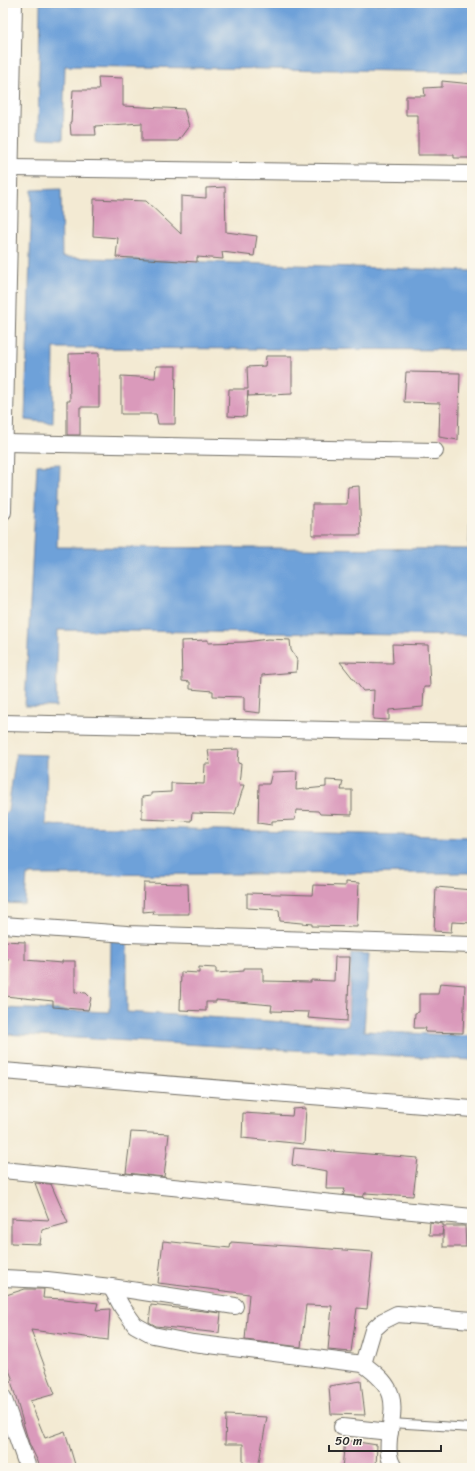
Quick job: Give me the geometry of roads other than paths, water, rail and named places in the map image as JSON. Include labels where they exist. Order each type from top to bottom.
[{"type":"street","points":[[3,512],[5,443],[6,234],[11,168],[10,11]]},
{"type":"street","points":[[11,168],[472,174]]},
{"type":"street","points":[[5,443],[435,451]]},
{"type":"street","points":[[3,723],[472,733]]},
{"type":"street","points":[[3,926],[128,934],[472,945]]},
{"type":"street","points":[[3,1071],[472,1109]]},
{"type":"street","points":[[3,1170],[472,1217]]},
{"type":"street","points":[[3,1278],[47,1280],[111,1287],[235,1306]]},
{"type":"street","points":[[111,1287],[122,1307],[135,1325],[153,1335],[193,1343],[363,1364],[377,1374],[391,1392],[393,1408],[388,1450],[390,1461],[394,1468]]},
{"type":"street","points":[[363,1364],[373,1330],[383,1321],[397,1314],[472,1320]]},
{"type":"street","points":[[3,1397],[8,1427],[28,1468]]},
{"type":"street","points":[[342,1427],[391,1427]]},
{"type":"lane","points":[[391,1427],[472,1428]]},
{"type":"water","points":[[40,3],[472,3],[472,72],[65,66],[63,139],[38,138]]},
{"type":"water","points":[[61,189],[62,257],[472,271],[472,350],[54,348],[53,423],[25,420],[32,190]]},
{"type":"water","points":[[472,463],[472,636],[58,630],[56,707],[25,706],[37,465],[60,464],[57,547],[469,549]]},
{"type":"water","points":[[16,754],[47,755],[46,825],[471,837],[472,807],[472,873],[27,875],[25,904],[3,903],[3,817],[8,810]]},
{"type":"water","points":[[111,938],[127,939],[127,1012],[348,1026],[351,953],[369,954],[364,1031],[472,1036],[472,1060],[3,1034],[3,1008],[110,1012]]}]
